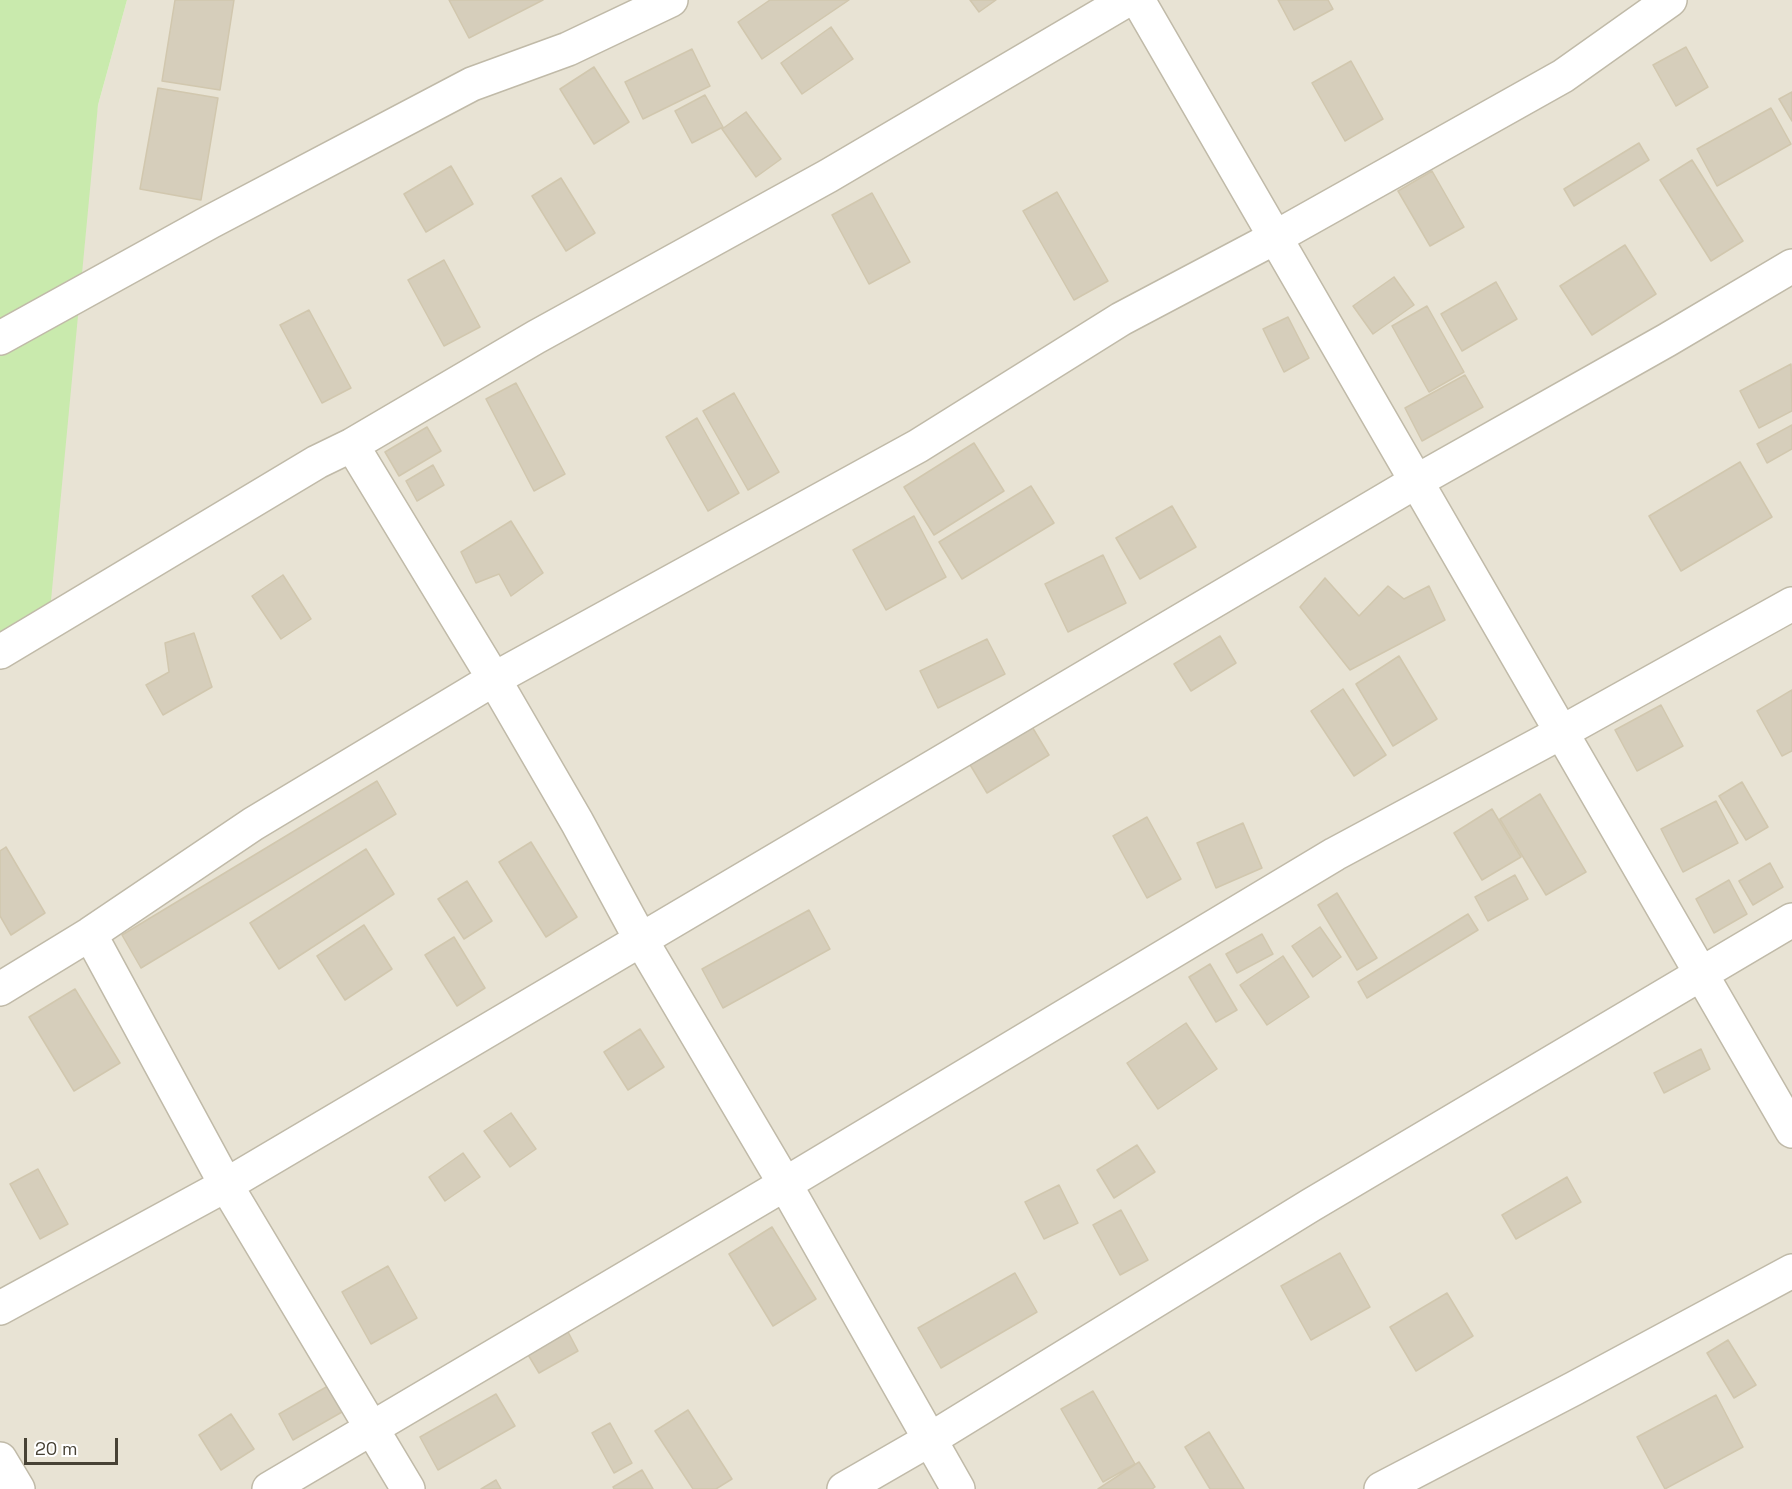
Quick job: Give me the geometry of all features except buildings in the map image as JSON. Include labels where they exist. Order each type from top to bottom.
[{"type":"street","points":[[0,338],[210,222],[472,84],[568,49],[671,0]]},
{"type":"street","points":[[0,652],[316,462],[352,445],[536,337],[828,176],[1127,0]]},
{"type":"street","points":[[1138,0],[1792,1131]]},
{"type":"street","points":[[0,989],[90,934],[253,824],[494,679],[918,446],[1121,319],[1276,237],[1563,76],[1670,0]]},
{"type":"street","points":[[0,1308],[225,1185],[1417,481],[1667,340],[1792,266]]},
{"type":"street","points":[[352,445],[494,679],[577,822],[641,940],[785,1184],[958,1489]]},
{"type":"street","points":[[269,1489],[785,1184],[1335,854],[1562,732],[1792,604]]},
{"type":"street","points":[[844,1489],[929,1440],[1311,1205],[1792,920]]},
{"type":"street","points":[[90,934],[225,1185],[408,1489]]},
{"type":"street","points":[[1381,1489],[1792,1271]]},
{"type":"street","points":[[0,1459],[18,1489]]},
{"type":"shaded area","points":[[127,0],[1792,0],[1792,1489],[0,1489],[0,653],[98,105]]},
{"type":"green space","points":[[0,0],[127,0],[98,105],[48,632],[0,653]]}]
